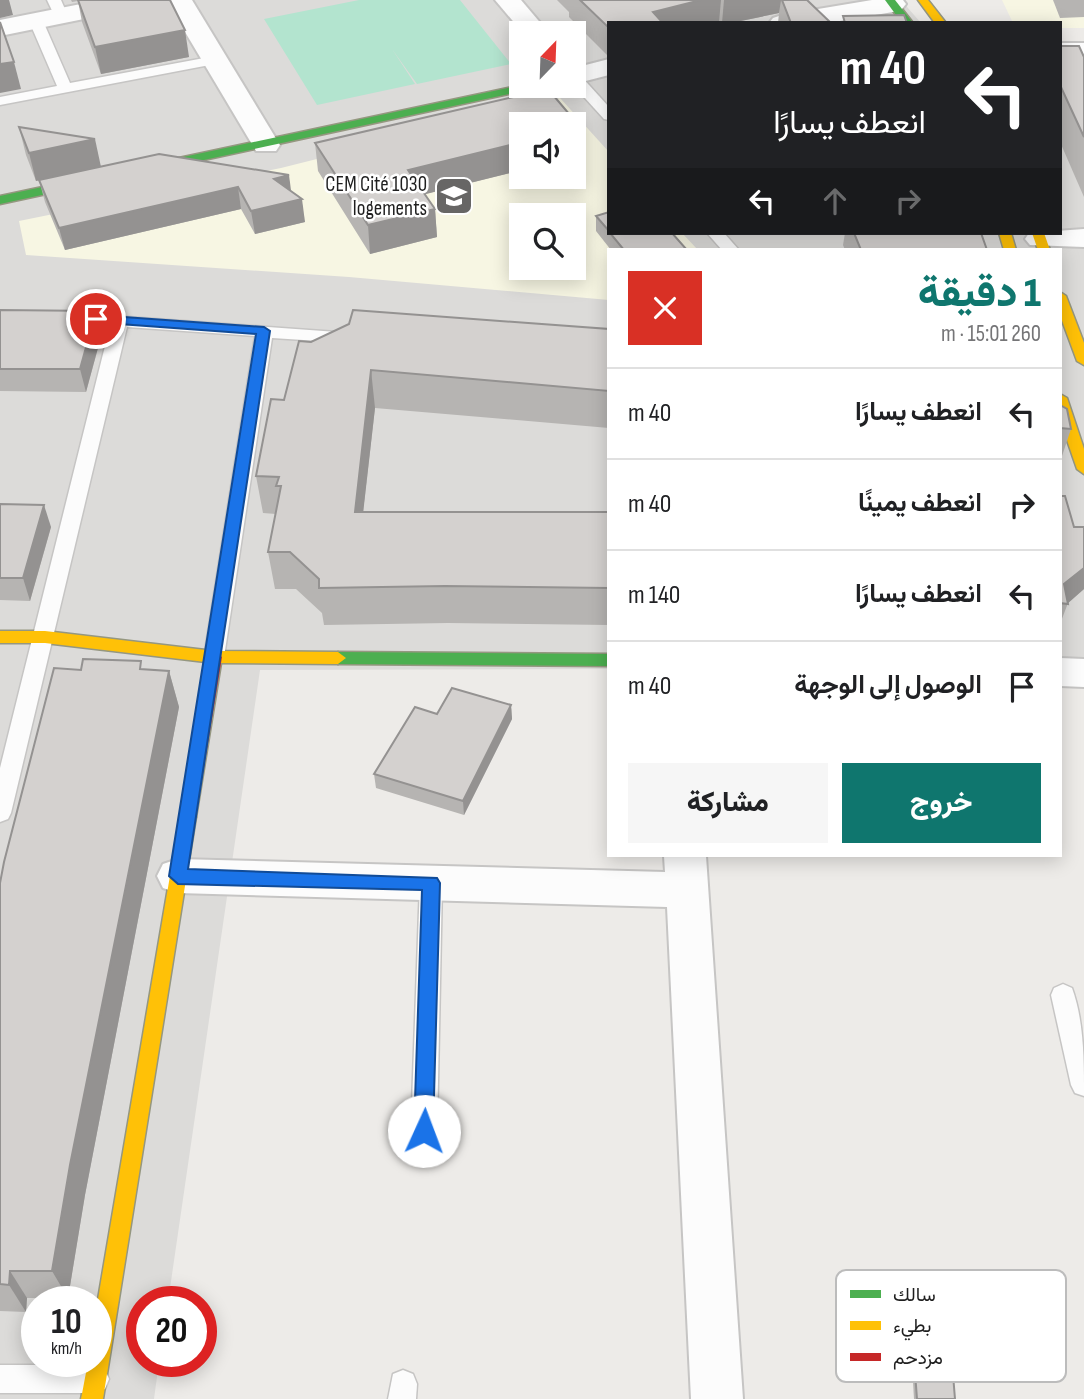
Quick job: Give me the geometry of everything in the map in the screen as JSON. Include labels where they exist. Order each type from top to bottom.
[{"type":"street","points":[[0,28],[36,21],[57,8],[138,0]]},
{"type":"street","points":[[179,0],[266,145]]},
{"type":"street","points":[[508,0],[526,21]]},
{"type":"street","points":[[923,0],[939,21]]},
{"type":"street","points":[[798,21],[897,9]]},
{"type":"street","points":[[1062,51],[1084,51]]},
{"type":"street","points":[[586,74],[607,68]]},
{"type":"street","points":[[0,200],[509,91]]},
{"type":"street","points":[[1040,241],[1084,238]]},
{"type":"street","points":[[1062,301],[1084,361]]},
{"type":"street","points":[[1062,404],[1084,469]]},
{"type":"street","points":[[0,637],[45,637],[214,657],[607,660]]},
{"type":"street","points":[[93,1389],[214,657]]},
{"type":"street","points":[[1062,672],[1084,673]]},
{"type":"street","points":[[178,876],[431,883],[686,873],[717,1399]]},
{"type":"lane","points":[[36,21],[65,88]]},
{"type":"lane","points":[[0,101],[215,60]]},
{"type":"lane","points":[[586,90],[607,114]]},
{"type":"lane","points":[[53,317],[374,340]]},
{"type":"lane","points":[[0,814],[120,320]]},
{"type":"lane","points":[[214,657],[264,331]]},
{"type":"lane","points":[[424,1131],[431,883]]},
{"type":"lane","points":[[1063,995],[1084,1085]]},
{"type":"lane","points":[[0,1379],[93,1389]]},
{"type":"shaded area","points":[[0,0],[901,0],[919,21],[607,21],[607,235],[1062,235],[1062,59],[1084,60],[1084,668],[1062,668],[1062,248],[607,248],[607,669],[260,670],[170,1286],[126,1286],[126,1377],[157,1377],[154,1399],[0,1399]]},
{"type":"shaded area","points":[[1002,0],[1084,0],[1084,28],[1062,28],[1062,21],[1012,21]]},
{"type":"shaded area","name":"CEM Cité 1030 logements","points":[[560,98],[573,112],[509,112],[509,189],[586,189],[586,127],[607,150],[607,235],[684,235],[696,248],[607,248],[607,300],[349,277],[26,255],[19,221],[281,168]]},
{"type":"green space","points":[[359,0],[460,0],[509,64],[417,84],[392,49],[415,84],[317,105],[264,19]]},
{"type":"building","points":[[78,0],[170,0],[185,30],[95,47]]},
{"type":"building","points":[[580,0],[701,0],[653,12],[661,21],[607,21],[607,26]]},
{"type":"building","points":[[782,0],[807,0],[829,21],[790,21]]},
{"type":"building","points":[[904,15],[906,21],[844,21],[843,16]]},
{"type":"building","points":[[0,22],[14,62],[0,64]]},
{"type":"building","points":[[1062,46],[1079,46],[1084,57],[1084,137],[1062,89]]},
{"type":"building","points":[[509,98],[556,98],[567,112],[509,112],[509,145],[408,170],[435,209],[368,225],[315,143]]},
{"type":"building","points":[[19,127],[95,139],[29,153]]},
{"type":"building","points":[[159,154],[289,175],[274,179],[302,199],[251,211],[238,187],[59,228],[39,180]]},
{"type":"building","points":[[607,213],[607,229],[596,216]]},
{"type":"building","points":[[612,235],[674,235],[685,248],[622,248]]},
{"type":"building","points":[[855,235],[982,235],[986,248],[860,248]]},
{"type":"building","points":[[0,310],[96,311],[80,369],[0,369]]},
{"type":"building","points":[[353,310],[607,329],[607,391],[371,370],[355,512],[607,512],[607,588],[319,588],[319,579],[290,552],[268,552],[281,486],[276,486],[279,477],[256,476],[271,399],[284,400],[299,341],[311,342],[349,324]]},
{"type":"building","points":[[1062,406],[1067,409],[1071,429],[1062,428]]},
{"type":"building","points":[[1062,496],[1065,496],[1074,527],[1084,527],[1084,568],[1064,584],[1068,604],[1062,603]]},
{"type":"building","points":[[0,504],[44,505],[23,578],[0,578]]},
{"type":"building","points":[[83,659],[141,661],[140,669],[169,671],[70,1165],[52,1271],[10,1271],[9,1285],[0,1284],[0,883],[54,668],[81,670]]},
{"type":"building","points":[[452,688],[511,705],[463,801],[374,774],[415,707],[437,714]]},
{"type":"building","points":[[916,1382],[954,1382],[955,1399],[917,1399]]},
{"type":"traffic: fast","points":[[890,0],[906,21]]},
{"type":"traffic: fast","points":[[0,200],[509,91]]},
{"type":"traffic: fast","points":[[338,658],[607,660]]},
{"type":"traffic: slow","points":[[923,0],[939,21]]},
{"type":"traffic: slow","points":[[1006,235],[1009,248]]},
{"type":"traffic: slow","points":[[1039,235],[1043,248]]},
{"type":"traffic: slow","points":[[1062,301],[1084,361]]},
{"type":"traffic: slow","points":[[1062,404],[1084,469]]},
{"type":"traffic: slow","points":[[0,637],[45,637],[214,657],[338,658]]},
{"type":"traffic: slow","points":[[92,1399],[188,817]]},
{"type":"traffic: jam","points":[[188,817],[214,657]]},
{"type":"place","name":"CEM Cité 1030 logements","points":[[454,196]]},
{"type":"route","points":[[96,319],[264,331],[178,876],[431,883],[424,1131]]}]
